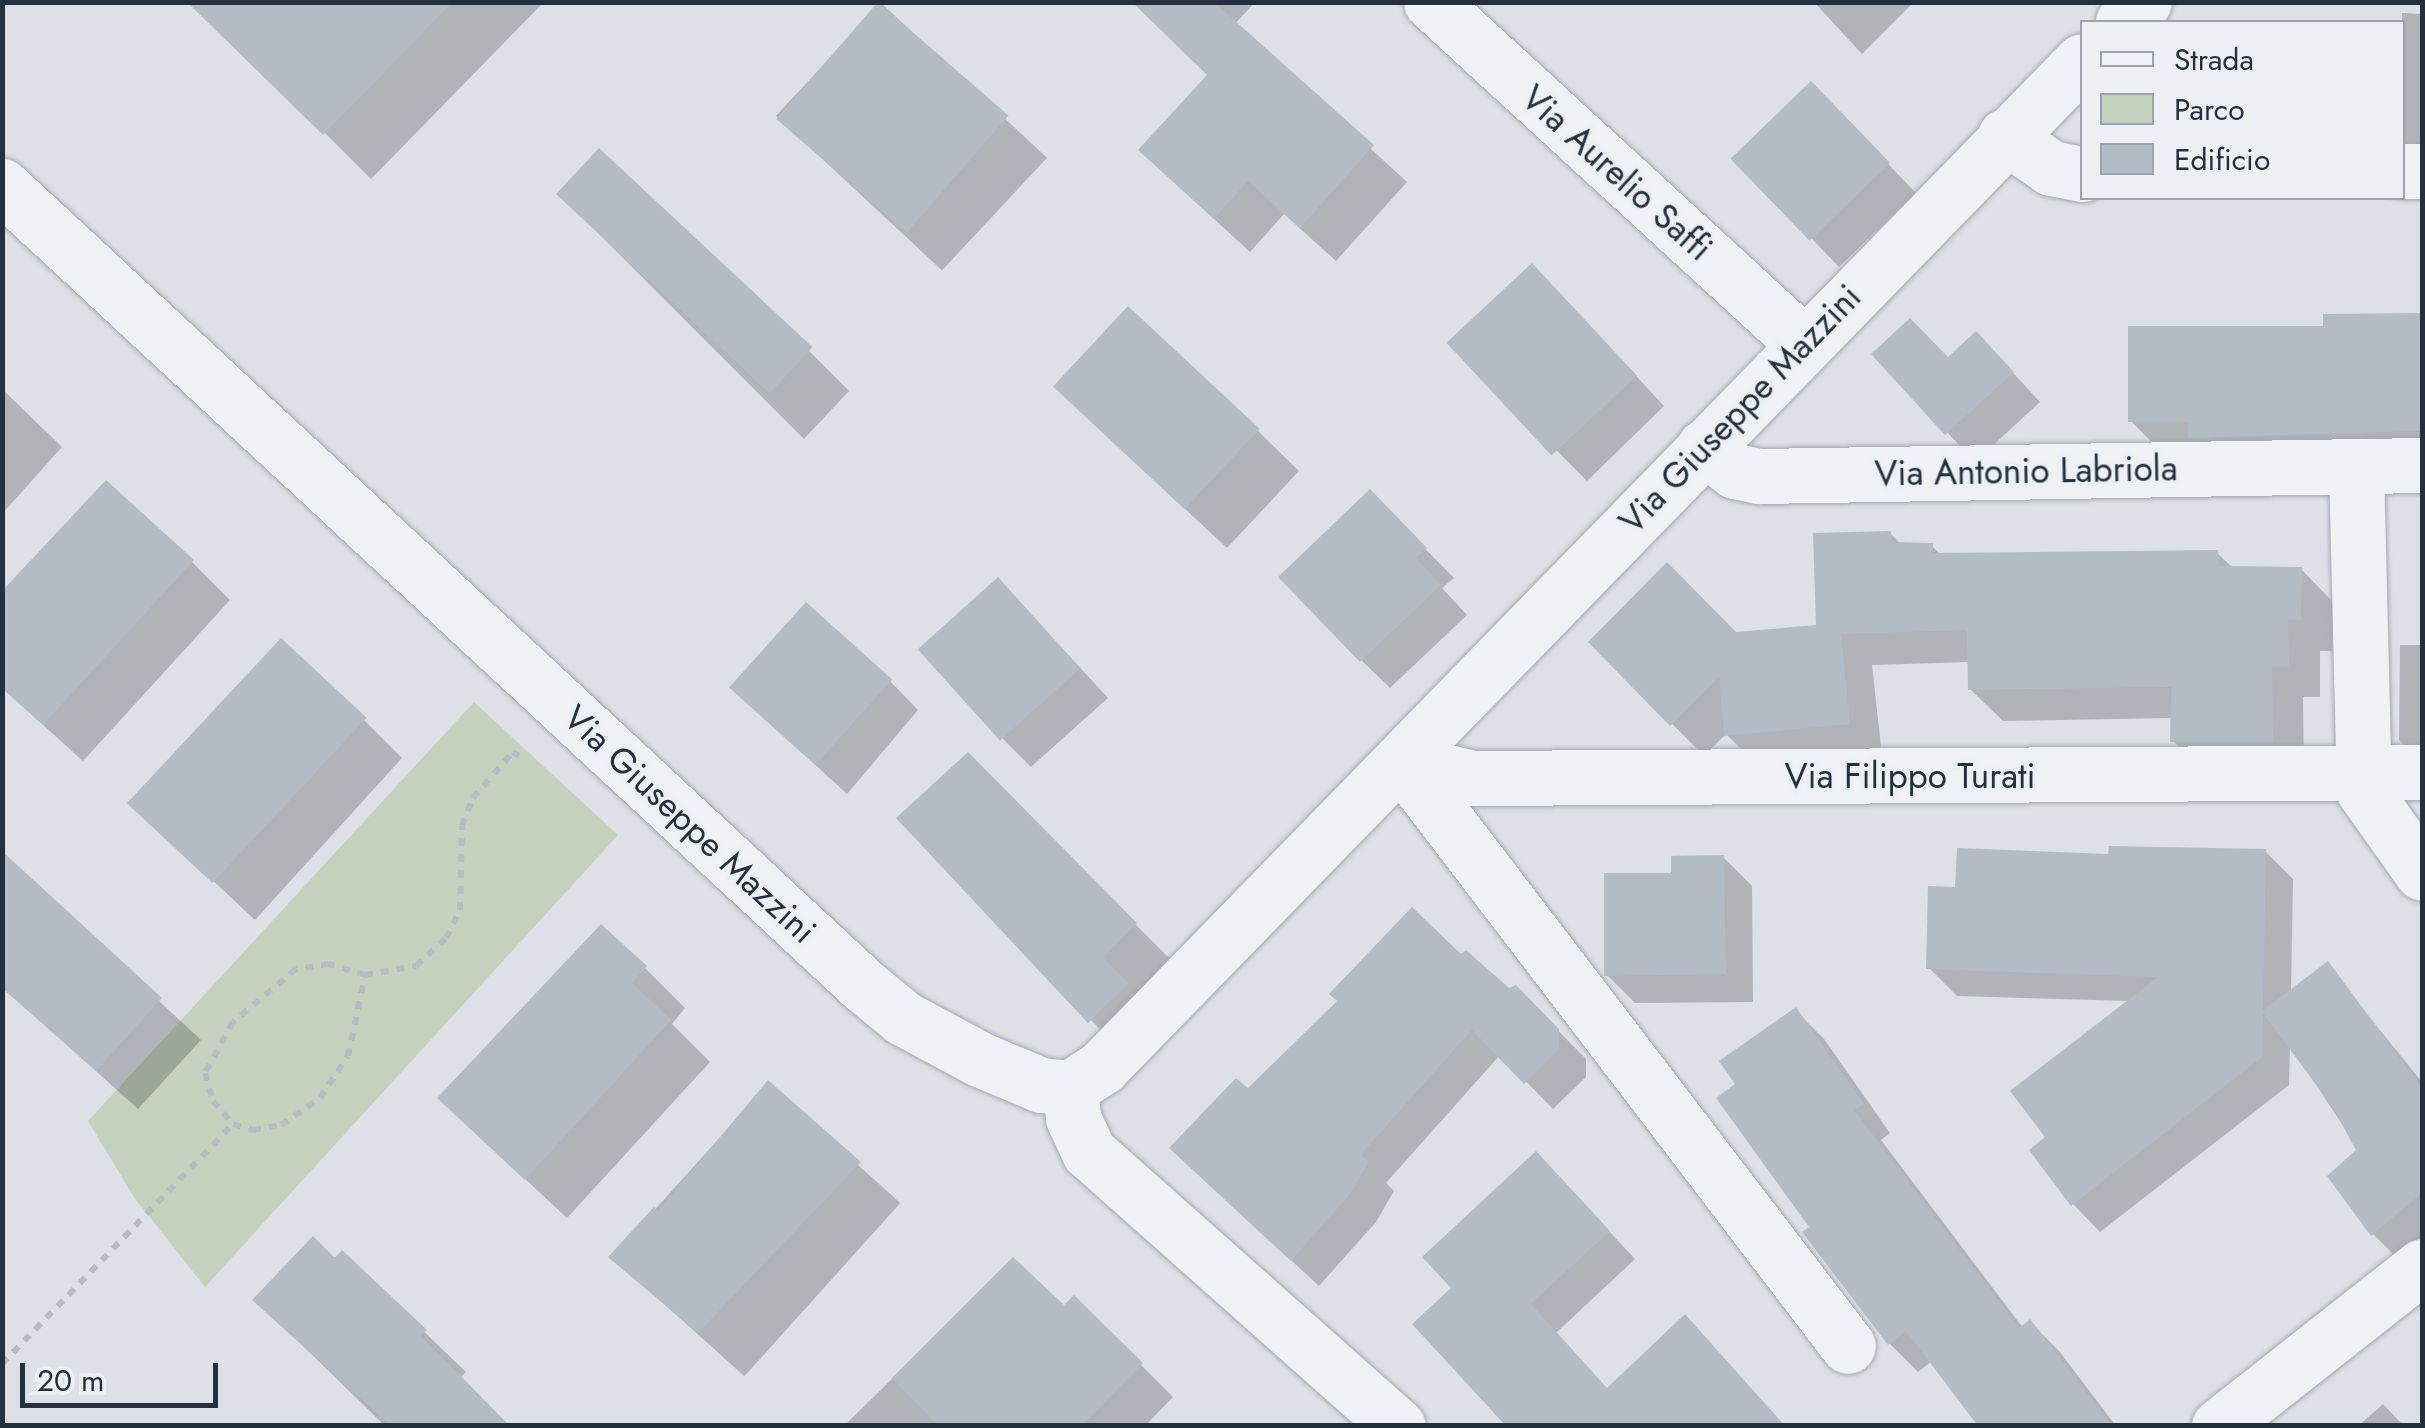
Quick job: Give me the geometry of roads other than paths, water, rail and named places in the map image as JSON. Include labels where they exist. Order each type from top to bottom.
[{"type":"street","name":"Via Aurelio Saffi","points":[[1430,2],[1803,344]]},
{"type":"street","points":[[2125,20],[2144,2]]},
{"type":"street","name":"Via Giuseppe Mazzini","points":[[2,186],[863,985],[903,1018],[979,1059],[1041,1085],[1070,1088],[1102,1067],[2004,136],[2080,63]]},
{"type":"street","points":[[2004,136],[2050,168],[2080,174]]},
{"type":"street","name":"Via Antonio Labriola","points":[[1704,447],[1735,471],[1758,476],[2422,465]]},
{"type":"street","points":[[2356,466],[2363,774],[2372,809],[2422,873]]},
{"type":"street","points":[[1401,761],[1848,1346]]},
{"type":"street","name":"Via Filippo Turati","points":[[1401,761],[1472,778],[2422,772]]},
{"type":"street","points":[[1070,1088],[1073,1118],[1090,1152],[1398,1426]]},
{"type":"street","points":[[2219,1426],[2422,1266]]}]
